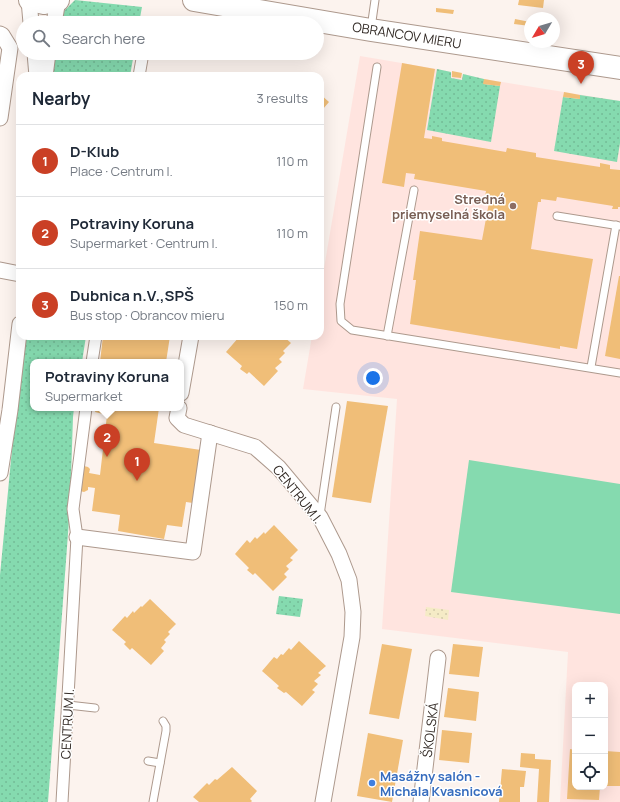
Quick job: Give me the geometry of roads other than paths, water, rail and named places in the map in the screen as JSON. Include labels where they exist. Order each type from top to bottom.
[{"type":"main road","points":[[29,0],[44,3],[58,0]]},
{"type":"main road","name":"OBRANCOV MIERU","points":[[194,0],[288,16]]},
{"type":"main road","name":"OBRANCOV MIERU","points":[[324,22],[615,66]]},
{"type":"street","points":[[29,0],[30,16]]},
{"type":"street","points":[[55,16],[58,0]]},
{"type":"street","points":[[0,34],[10,48],[0,118]]},
{"type":"street","points":[[35,60],[36,72]]},
{"type":"street","points":[[46,72],[47,60]]},
{"type":"street","points":[[140,72],[142,60]]},
{"type":"street","points":[[0,270],[16,273]]},
{"type":"street","points":[[0,473],[10,410],[18,340]]},
{"type":"street","points":[[92,359],[95,340]]},
{"type":"street","points":[[184,377],[190,340]]},
{"type":"street","name":"CENTRUM I.","points":[[62,802],[77,537],[73,509],[86,411]]},
{"type":"street","name":"CENTRUM I.","points":[[178,411],[177,418],[184,425],[255,446],[279,468],[320,517],[339,554],[349,580],[352,612],[352,637],[324,802]]},
{"type":"street","points":[[77,537],[193,552],[210,433]]},
{"type":"street","name":"ŠKOLSKÁ","points":[[421,802],[438,658]]},
{"type":"lane","points":[[371,30],[375,0]]},
{"type":"lane","points":[[377,67],[340,304],[341,321],[352,330],[591,367],[620,373]]},
{"type":"lane","points":[[387,336],[414,190]]},
{"type":"lane","points":[[557,216],[618,226],[591,367]]},
{"type":"lane","points":[[320,517],[336,407]]},
{"type":"lane","points":[[68,705],[95,708]]},
{"type":"lane","points":[[153,802],[166,728],[164,721]]},
{"type":"lane","points":[[148,761],[160,763]]},
{"type":"place","name":"Dubnica n.V.,SPŠ","points":[[581,84]]},
{"type":"place","name":"Stredná priemyselná škola","points":[[513,206]]},
{"type":"place","name":"Potraviny Koruna","points":[[107,457]]},
{"type":"place","name":"D-Klub","points":[[137,481]]},
{"type":"place","name":"Masážny salón - Michala Kvasnicová","points":[[372,783]]}]
